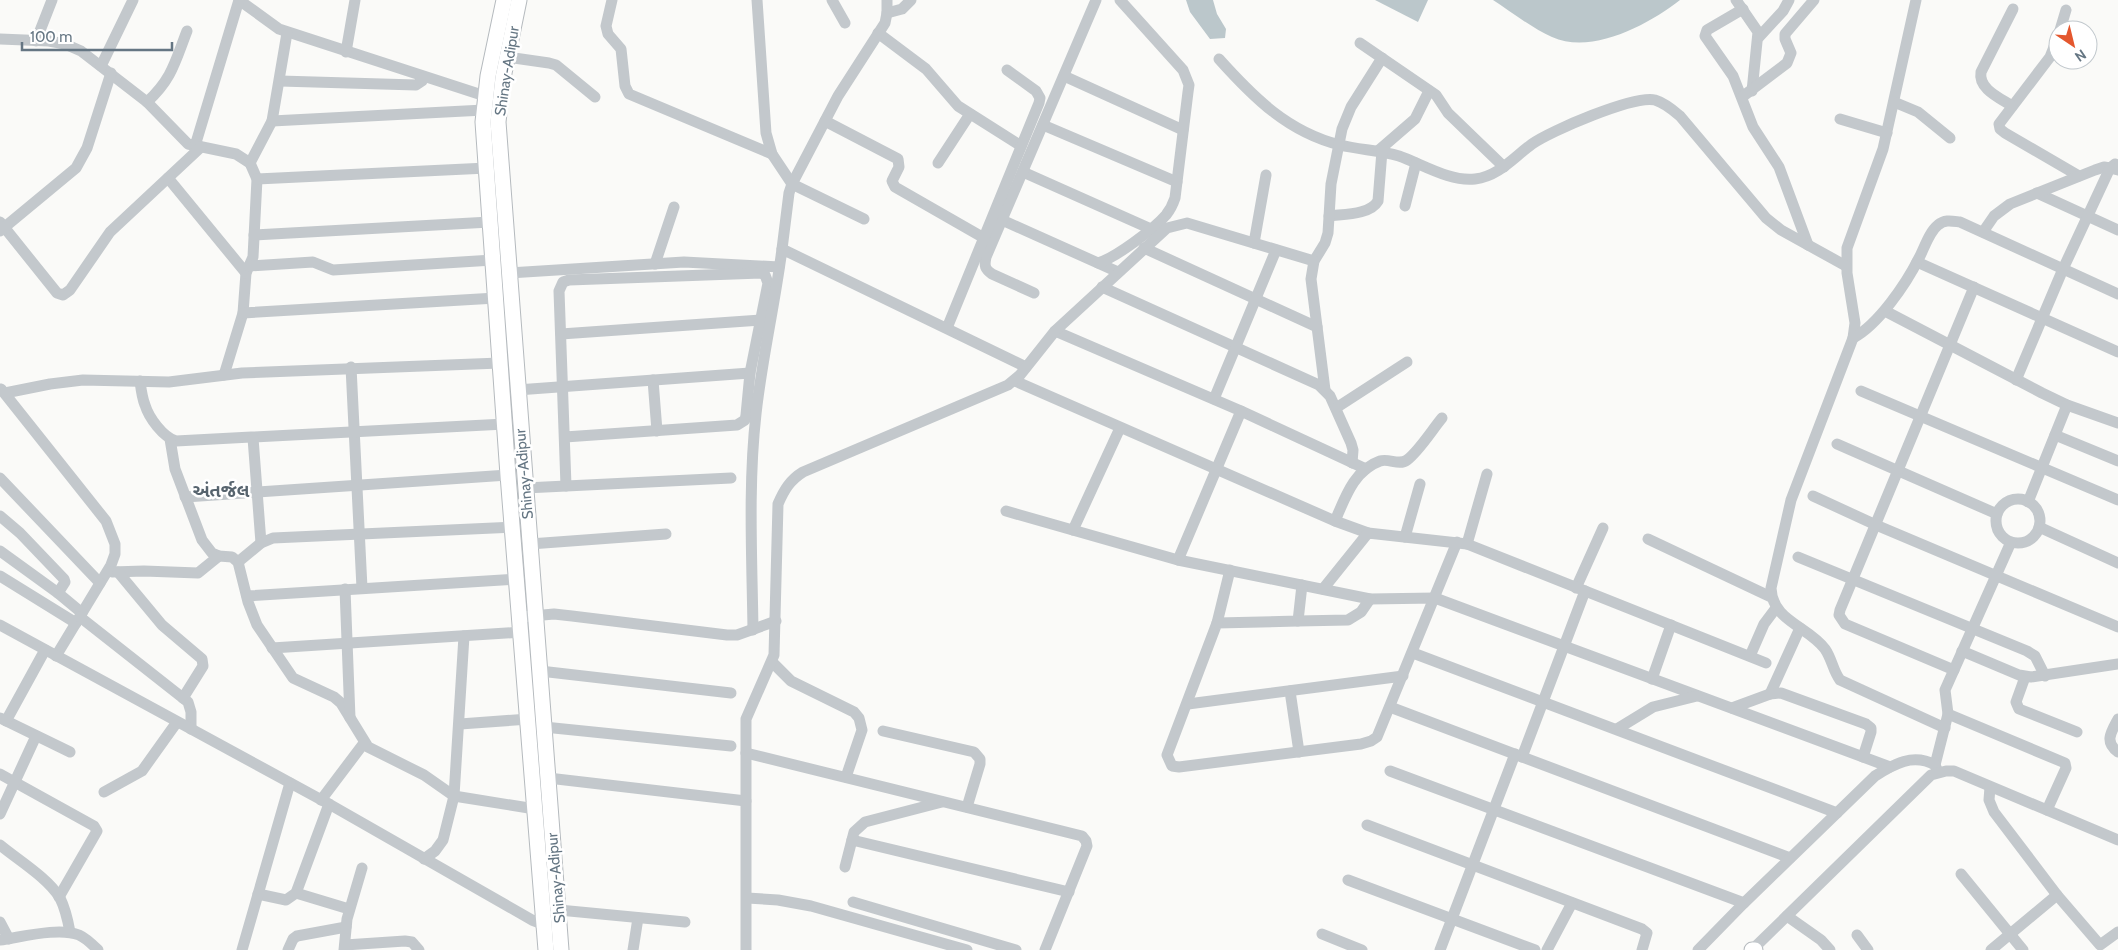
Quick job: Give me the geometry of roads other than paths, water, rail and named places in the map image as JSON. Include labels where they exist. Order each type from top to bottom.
[{"type":"main road","name":"Shinay-Adipur","points":[[504,0],[484,103],[490,222],[508,475],[518,579],[526,622],[540,671],[548,778],[555,919],[546,950]]},
{"type":"main road","name":"Shinay-Adipur","points":[[519,0],[507,57],[498,122],[530,544],[526,622],[528,720],[535,809],[561,950]]},
{"type":"street","points":[[36,41],[52,0]]},
{"type":"street","points":[[102,66],[134,0]]},
{"type":"street","points":[[111,73],[87,148],[76,168],[2,227],[57,293],[63,295],[70,290],[110,232],[198,147],[239,0],[270,24],[288,33],[424,77],[484,103]]},
{"type":"street","points":[[346,52],[356,0]]},
{"type":"street","points":[[612,0],[606,26],[608,34],[621,49],[625,86],[629,94],[772,154]]},
{"type":"street","points":[[757,0],[766,132],[772,154],[792,184],[864,219]]},
{"type":"street","points":[[832,0],[845,23]]},
{"type":"street","points":[[753,630],[751,486],[756,413],[780,268],[789,194],[792,184],[825,121],[878,33],[888,13],[887,0]]},
{"type":"street","points":[[888,13],[902,9],[911,0]]},
{"type":"street","points":[[1034,293],[986,270],[986,257],[1096,0]]},
{"type":"street","points":[[1098,264],[1111,258],[1151,228],[1166,215],[1172,206],[1177,182],[1189,85],[1183,70],[1120,0]]},
{"type":"street","points":[[1789,0],[1783,11],[1759,37],[1747,94],[1753,127],[1779,167],[1808,245]]},
{"type":"street","points":[[1747,94],[1787,63],[1791,53],[1785,39],[1785,34],[1814,0]]},
{"type":"street","points":[[1915,0],[1888,133],[1876,172],[1847,248],[1846,266],[1855,323],[1853,338],[1791,500],[1770,588],[1771,597],[1776,608],[1825,649],[1840,680],[1945,728]]},
{"type":"street","points":[[1747,94],[1732,76],[1705,36],[1707,30],[1740,5],[1755,26],[1759,37]]},
{"type":"street","points":[[2012,106],[1983,86],[1980,78],[1981,72],[2013,9]]},
{"type":"street","points":[[2063,20],[2066,10]]},
{"type":"street","points":[[147,102],[160,90],[170,76],[187,32]]},
{"type":"street","points":[[250,163],[272,121],[288,33]]},
{"type":"street","points":[[878,33],[926,69],[958,106],[1021,146]]},
{"type":"street","points":[[0,40],[65,44],[81,51],[147,102],[180,138],[188,144],[236,154],[250,163],[257,179],[253,257],[248,269],[243,313],[224,375]]},
{"type":"street","points":[[1360,43],[1436,95],[1456,122],[1504,167]]},
{"type":"street","points":[[507,57],[556,65],[595,98]]},
{"type":"street","points":[[1325,390],[1311,279],[1314,261],[1325,243],[1331,184],[1342,129],[1351,106],[1382,58]]},
{"type":"street","points":[[1219,59],[1254,97],[1304,132],[1338,145],[1380,151],[1464,179],[1490,176],[1531,145],[1551,133],[1630,102],[1655,100],[1668,106],[1680,116],[1766,218],[1781,230],[1846,266]]},
{"type":"street","points":[[2048,60],[1999,124],[2000,129],[2079,176]]},
{"type":"street","points":[[946,328],[1040,98],[1036,91],[1007,70]]},
{"type":"street","points":[[1064,76],[1184,130]]},
{"type":"street","points":[[280,81],[416,84],[422,82],[424,77]]},
{"type":"street","points":[[1329,216],[1368,210],[1375,206],[1378,201],[1380,151],[1415,119],[1429,91]]},
{"type":"street","points":[[1894,102],[1918,112],[1950,138]]},
{"type":"street","points":[[272,121],[484,103]]},
{"type":"street","points":[[938,163],[970,114]]},
{"type":"street","points":[[1840,119],[1888,133]]},
{"type":"street","points":[[825,121],[898,159],[899,167],[892,181],[895,187],[984,238]]},
{"type":"street","points":[[1043,125],[1177,182]]},
{"type":"street","points":[[1405,206],[1416,162]]},
{"type":"street","points":[[1983,232],[2001,209],[2104,166],[2115,167],[2086,216],[2016,380]]},
{"type":"street","points":[[257,179],[487,168]]},
{"type":"street","points":[[1022,172],[1151,228]]},
{"type":"street","points":[[1254,243],[1266,174]]},
{"type":"street","points":[[168,178],[248,269]]},
{"type":"street","points":[[2037,193],[2118,230]]},
{"type":"street","points":[[655,264],[674,207]]},
{"type":"street","points":[[1002,220],[1118,272]]},
{"type":"street","points":[[254,235],[490,222]]},
{"type":"street","points":[[1853,338],[1869,329],[1885,311],[1917,262],[1936,226],[1942,222],[1960,222],[2118,294]]},
{"type":"street","points":[[746,950],[746,719],[772,662],[776,621],[778,504],[784,490],[793,479],[803,472],[1001,389],[1015,381],[1055,331],[1167,228],[1187,223],[1314,261]]},
{"type":"street","points":[[1144,248],[1317,327]]},
{"type":"street","points":[[782,249],[1026,366]]},
{"type":"street","points":[[1214,399],[1276,250]]},
{"type":"street","points":[[248,269],[313,262],[333,270],[493,260]]},
{"type":"street","points":[[510,273],[684,262],[780,268]]},
{"type":"street","points":[[1917,262],[2118,352]]},
{"type":"street","points":[[565,437],[737,425],[742,423],[746,415],[750,373],[768,283],[765,275],[760,273],[569,280],[563,282],[559,291],[566,486]]},
{"type":"street","points":[[1102,287],[1319,385],[1325,390],[1336,408],[1351,443],[1353,450],[1352,463]]},
{"type":"street","points":[[1954,670],[1845,624],[1839,615],[1974,287]]},
{"type":"street","points":[[243,313],[496,298]]},
{"type":"street","points":[[1885,311],[2067,405],[2118,423]]},
{"type":"street","points":[[561,334],[761,320]]},
{"type":"street","points":[[1055,331],[1214,399],[1366,469]]},
{"type":"street","points":[[2,390],[66,382],[169,382],[224,375],[352,367],[500,362]]},
{"type":"street","points":[[1336,408],[1407,362]]},
{"type":"street","points":[[352,367],[362,588]]},
{"type":"street","points":[[518,390],[750,373]]},
{"type":"street","points":[[653,380],[657,430]]},
{"type":"street","points":[[140,381],[145,407],[170,439],[175,469],[202,540],[212,553],[232,558],[238,562],[257,625],[293,678],[334,698],[341,704],[364,743],[424,775],[454,796],[535,809]]},
{"type":"street","points":[[1015,381],[1336,521],[1368,533],[1462,543],[1766,663]]},
{"type":"street","points":[[2,390],[106,521],[115,544],[112,572],[100,583],[56,656]]},
{"type":"street","points":[[1861,392],[2118,500]]},
{"type":"street","points":[[2028,502],[2067,405]]},
{"type":"street","points":[[1178,560],[1241,411]]},
{"type":"street","points":[[1336,521],[1350,487],[1366,469],[1379,461],[1398,462],[1408,459],[1442,418]]},
{"type":"street","points":[[170,439],[184,442],[505,424]]},
{"type":"street","points":[[1073,530],[1120,428]]},
{"type":"street","points":[[2055,435],[2118,461]]},
{"type":"street","points":[[253,438],[261,543]]},
{"type":"street","points":[[1837,444],[1997,514]]},
{"type":"street","points":[[1230,570],[1217,623],[1188,704],[1167,755],[1172,766],[1179,767],[1372,741],[1377,737],[1436,598],[1462,543],[1487,474]]},
{"type":"street","points":[[185,497],[508,475]]},
{"type":"street","points":[[0,478],[100,583]]},
{"type":"street","points":[[525,488],[731,478]]},
{"type":"street","points":[[1405,537],[1420,484]]},
{"type":"street","points":[[1813,496],[1876,525],[2118,627]]},
{"type":"street","points":[[2013,500],[2028,502],[2037,512],[2039,528],[2025,542],[2011,542],[2000,534],[1997,527],[1997,514],[2001,507],[2013,500]]},
{"type":"street","points":[[1006,511],[1178,560],[1370,599],[1436,598],[1890,767]]},
{"type":"street","points":[[0,516],[20,533],[64,579],[64,586],[58,593]]},
{"type":"street","points":[[238,562],[261,543],[273,538],[513,526]]},
{"type":"street","points":[[1440,950],[1493,810],[1544,702],[1565,646],[1581,590],[1603,528]]},
{"type":"street","points":[[2039,528],[2118,563]]},
{"type":"street","points":[[1323,589],[1368,533]]},
{"type":"street","points":[[530,544],[666,534]]},
{"type":"street","points":[[1648,539],[1771,597]]},
{"type":"street","points":[[1753,950],[1936,769],[1948,714],[1945,690],[2011,542]]},
{"type":"street","points":[[0,551],[58,593],[79,618]]},
{"type":"street","points":[[112,572],[198,573],[219,556]]},
{"type":"street","points":[[1798,557],[2027,650],[2035,656],[2045,676]]},
{"type":"street","points":[[112,572],[162,625],[202,659],[203,666],[183,698]]},
{"type":"street","points":[[0,576],[79,618],[183,698],[190,706],[191,729]]},
{"type":"street","points":[[247,596],[518,579]]},
{"type":"street","points":[[1298,621],[1302,585]]},
{"type":"street","points":[[346,589],[350,720]]},
{"type":"street","points":[[1217,623],[1348,620],[1361,612],[1370,599]]},
{"type":"street","points":[[1750,656],[1764,624],[1776,608]]},
{"type":"street","points":[[272,648],[464,636],[554,614],[727,635],[737,635],[776,621]]},
{"type":"street","points":[[0,625],[325,802],[532,920],[638,918],[685,922]]},
{"type":"street","points":[[1652,679],[1670,625]]},
{"type":"street","points":[[1770,694],[1800,628]]},
{"type":"street","points":[[424,859],[443,840],[454,796],[464,636]]},
{"type":"street","points":[[45,650],[3,720],[70,752]]},
{"type":"street","points":[[1962,651],[2025,677],[2045,676],[2118,664]]},
{"type":"street","points":[[1413,653],[1837,813]]},
{"type":"street","points":[[772,662],[791,681],[854,712],[859,718],[862,730],[846,777]]},
{"type":"street","points":[[540,671],[731,693]]},
{"type":"street","points":[[1188,704],[1403,676]]},
{"type":"street","points":[[2025,677],[2016,702],[2019,709],[2077,732]]},
{"type":"street","points":[[1290,690],[1299,752]]},
{"type":"street","points":[[1732,708],[1770,694],[1781,693],[1869,725],[1871,732],[1863,757]]},
{"type":"street","points":[[1617,729],[1653,707],[1697,696]]},
{"type":"street","points":[[1390,707],[1790,858]]},
{"type":"street","points":[[1948,714],[2065,763],[2066,768],[2047,810]]},
{"type":"street","points":[[2118,719],[2109,736],[2109,740],[2111,746],[2118,752]]},
{"type":"street","points":[[460,724],[528,720]]},
{"type":"street","points":[[104,792],[142,771],[177,722]]},
{"type":"street","points":[[544,727],[731,746]]},
{"type":"street","points":[[883,730],[974,752],[980,764],[967,807]]},
{"type":"street","points":[[0,814],[36,736]]},
{"type":"street","points":[[258,894],[286,900],[296,893],[325,802],[364,743]]},
{"type":"street","points":[[746,753],[1082,836],[1086,841],[1086,846],[1045,950]]},
{"type":"street","points":[[1698,950],[1875,776],[1890,767],[1918,758],[1936,769],[1954,771],[2118,840]]},
{"type":"street","points":[[1390,770],[1744,903]]},
{"type":"street","points":[[0,774],[94,826],[97,831],[59,897]]},
{"type":"street","points":[[548,778],[746,801]]},
{"type":"street","points":[[242,950],[290,783]]},
{"type":"street","points":[[1990,787],[1989,800],[1994,812],[2056,895],[2100,945],[2118,932]]},
{"type":"street","points":[[845,867],[854,832],[865,822],[945,802]]},
{"type":"street","points":[[1367,825],[1642,928],[1647,933],[1642,950]]},
{"type":"street","points":[[852,840],[1069,892]]},
{"type":"street","points":[[0,845],[50,885],[59,897],[70,932]]},
{"type":"street","points":[[362,868],[350,909],[344,947],[405,941],[412,942],[419,950]]},
{"type":"street","points":[[1961,874],[2023,950]]},
{"type":"street","points":[[1348,880],[1535,950]]},
{"type":"street","points":[[296,893],[350,909]]},
{"type":"street","points":[[1991,950],[2056,895]]},
{"type":"street","points":[[746,898],[786,901],[811,906],[967,950]]},
{"type":"street","points":[[853,902],[1016,950]]},
{"type":"street","points":[[1547,950],[1572,903]]},
{"type":"street","points":[[1787,916],[1821,940],[1830,950]]},
{"type":"street","points":[[634,950],[638,918]]},
{"type":"street","points":[[0,922],[4,940],[57,932],[70,932],[81,936],[98,950]]},
{"type":"street","points":[[288,950],[293,939],[297,936],[346,927]]},
{"type":"street","points":[[1322,934],[1362,950]]},
{"type":"street","points":[[1857,936],[1868,950]]},
{"type":"district","name":"અંતર્જલ","points":[[221,491]]}]
